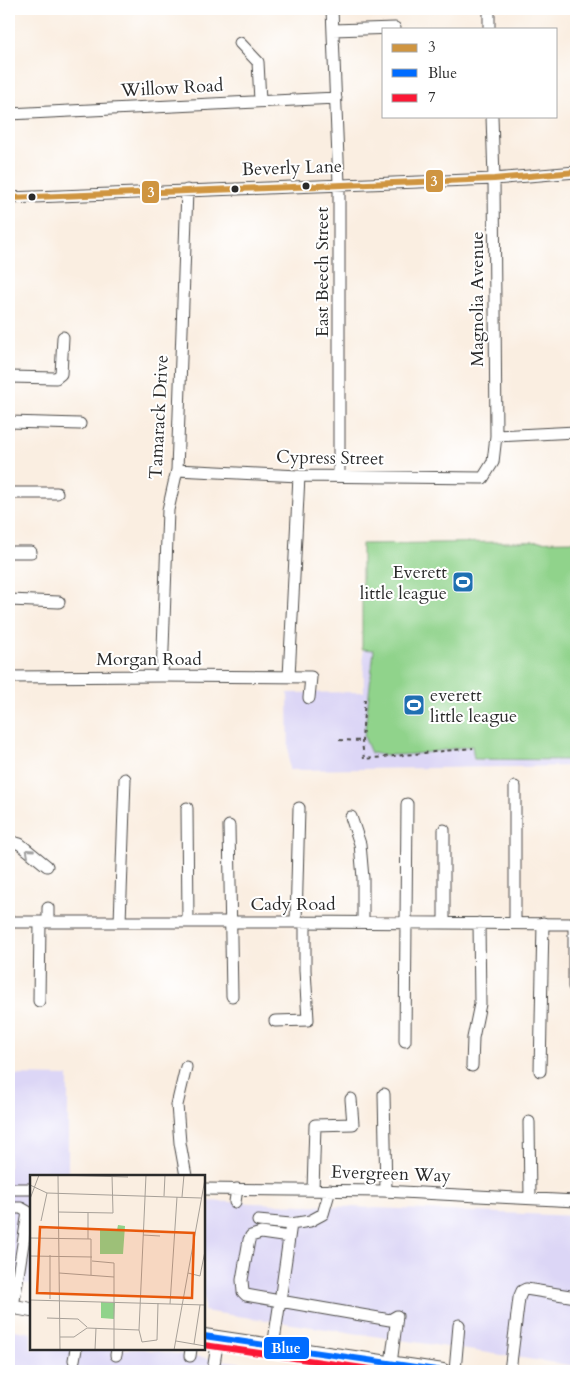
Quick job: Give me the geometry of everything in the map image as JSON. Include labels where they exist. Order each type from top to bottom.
[{"type":"main road","points":[[11,1307],[30,1310]]},
{"type":"main road","points":[[205,1336],[384,1366],[442,1371]]},
{"type":"street","name":"East Beech Street","points":[[332,9],[339,184],[338,476]]},
{"type":"street","points":[[489,9],[489,28]]},
{"type":"street","points":[[333,30],[382,28]]},
{"type":"street","points":[[240,43],[258,62],[260,101]]},
{"type":"street","name":"Willow Road","points":[[9,114],[336,98]]},
{"type":"street","name":"Magnolia Avenue","points":[[483,478],[493,462],[496,436],[492,118]]},
{"type":"street","name":"Beverly Lane","points":[[9,198],[494,179],[576,172]]},
{"type":"street","name":"Tamarack Drive","points":[[162,676],[168,510],[177,470],[186,190]]},
{"type":"street","points":[[9,377],[56,378],[61,374],[63,337]]},
{"type":"street","points":[[9,422],[80,424]]},
{"type":"street","points":[[496,436],[576,432]]},
{"type":"street","name":"Cypress Street","points":[[177,470],[299,476],[483,478]]},
{"type":"street","points":[[290,677],[299,476]]},
{"type":"street","points":[[9,494],[57,493]]},
{"type":"street","points":[[9,552],[31,552]]},
{"type":"street","points":[[9,600],[59,602]]},
{"type":"street","name":"Morgan Road","points":[[9,677],[311,677],[309,698]]},
{"type":"street","points":[[120,922],[125,778]]},
{"type":"street","points":[[515,787],[515,923]]},
{"type":"street","points":[[405,1041],[407,804]]},
{"type":"street","points":[[187,808],[188,922]]},
{"type":"street","points":[[275,1021],[308,1020],[301,922],[299,808]]},
{"type":"street","points":[[351,817],[360,844],[364,922]]},
{"type":"street","points":[[229,826],[232,996]]},
{"type":"street","points":[[444,830],[444,922]]},
{"type":"street","points":[[9,841],[20,844],[48,866]]},
{"type":"street","points":[[39,1001],[44,922],[48,908]]},
{"type":"street","name":"Cady Road","points":[[9,922],[575,922]]},
{"type":"street","points":[[574,987],[575,922]]},
{"type":"street","points":[[472,1066],[473,1038],[480,1004],[479,923]]},
{"type":"street","points":[[540,1071],[543,923]]},
{"type":"street","points":[[186,1067],[177,1105],[180,1143],[186,1175]]},
{"type":"street","points":[[384,1094],[386,1191]]},
{"type":"street","points":[[313,1190],[315,1125],[353,1124],[351,1099]]},
{"type":"street","points":[[529,1122],[530,1198]]},
{"type":"street","points":[[13,1187],[30,1189]]},
{"type":"street","name":"Evergreen Way","points":[[205,1189],[386,1191],[576,1200]]},
{"type":"street","points":[[235,1202],[237,1189]]},
{"type":"street","points":[[258,1221],[291,1224],[310,1221],[323,1214],[330,1190]]},
{"type":"street","points":[[11,1208],[21,1208],[28,1212],[20,1269],[11,1307]]},
{"type":"street","points":[[273,1346],[291,1224]]},
{"type":"street","points":[[289,1238],[261,1233],[251,1236],[248,1240],[242,1280],[243,1292],[246,1295],[390,1320],[397,1316],[384,1366]]},
{"type":"street","points":[[510,1371],[519,1298],[522,1291],[526,1289],[576,1297]]},
{"type":"street","points":[[455,1371],[459,1325]]},
{"type":"street","points":[[213,1371],[218,1338]]},
{"type":"street","points":[[310,1371],[313,1353]]},
{"type":"path","points":[[365,699],[362,741],[364,759],[473,748]]},
{"type":"path","points":[[339,740],[362,741]]},
{"type":"shaded area","points":[[576,541],[576,766],[289,770],[288,693],[364,692],[362,544]]},
{"type":"shaded area","points":[[9,1075],[68,1076],[68,1175],[30,1175],[30,1285],[9,1281]]},
{"type":"shaded area","points":[[205,1201],[576,1216],[576,1366],[205,1311]]},
{"type":"shaded area","points":[[9,1329],[30,1333],[30,1350],[150,1350],[300,1371],[9,1371]]},
{"type":"green space","points":[[576,541],[576,760],[474,759],[472,746],[396,755],[371,753],[364,737],[374,650],[362,649],[362,544]]},
{"type":"transit line","name":"3","points":[[9,198],[494,179],[576,172]]},
{"type":"transit line","name":"Blue","points":[[205,1336],[443,1371]]},
{"type":"transit line","name":"7","points":[[205,1345],[384,1371]]},
{"type":"place","name":"Everett little league","points":[[463,582]]},
{"type":"place","name":"everett little league","points":[[414,705]]}]
